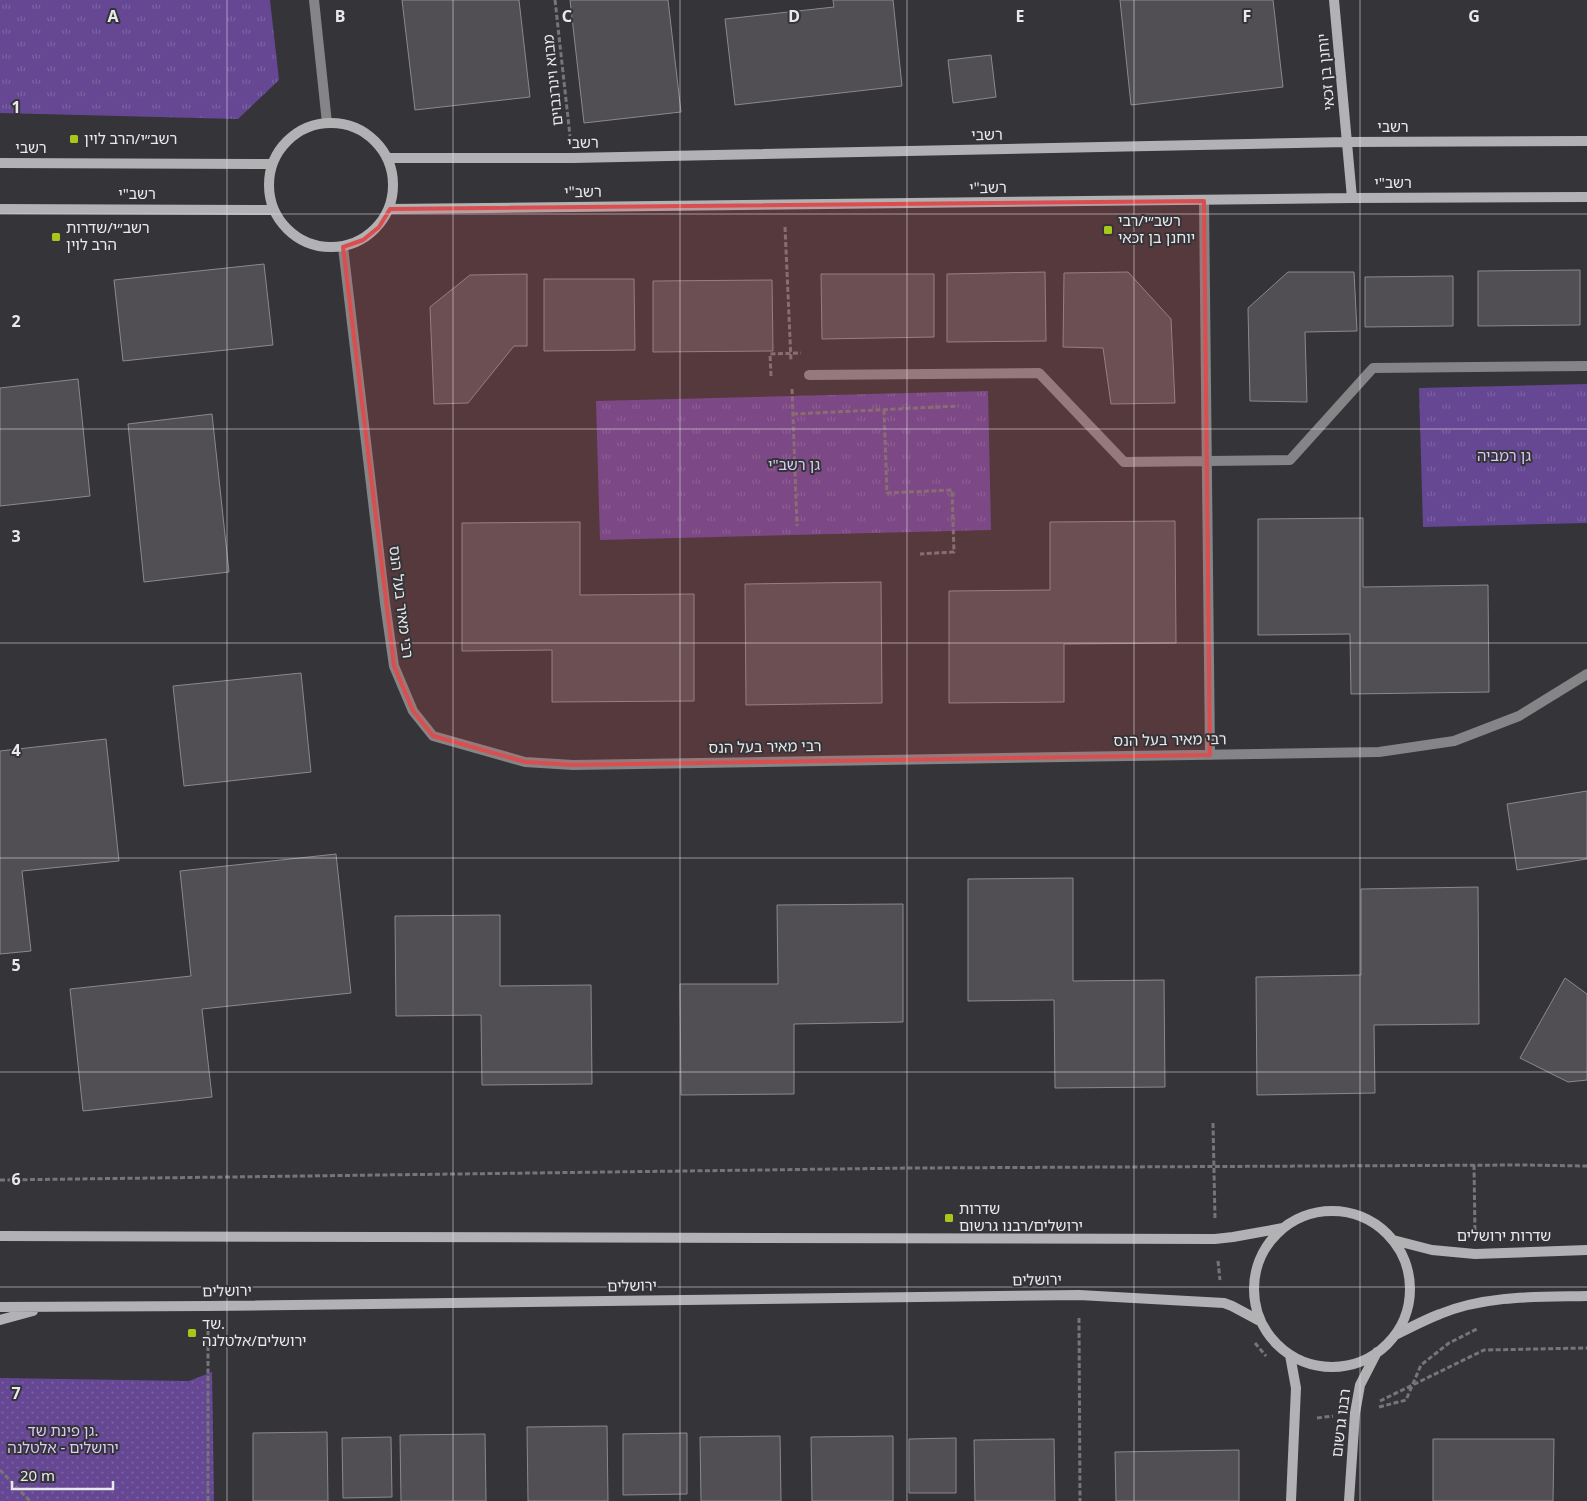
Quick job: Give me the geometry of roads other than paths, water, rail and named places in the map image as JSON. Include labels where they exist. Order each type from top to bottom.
[{"type":"street","points":[[314,0],[327,122]]},
{"type":"street","name":"יוחנן בן זכאי","points":[[1334,0],[1352,198]]},
{"type":"street","points":[[327,122],[346,124],[364,131],[378,143],[389,158],[394,175],[394,192],[390,209],[379,227],[362,240],[343,247],[322,247],[302,241],[285,228],[273,210],[269,195],[272,164],[281,148],[294,135],[310,126],[327,122]]},
{"type":"street","name":"רשבי","points":[[389,158],[573,158],[1347,142],[1587,141]]},
{"type":"street","name":"רשבי","points":[[0,163],[272,164]]},
{"type":"street","name":"רשב\"י","points":[[390,209],[1587,197]]},
{"type":"street","points":[[1204,201],[1210,755]]},
{"type":"street","name":"רשב\"י","points":[[0,208],[273,210]]},
{"type":"street","name":"רבי מאיר בעל הנס","points":[[343,247],[394,666],[413,711],[433,736],[525,762],[573,765],[1379,752],[1454,741],[1520,716],[1587,674]]},
{"type":"street","points":[[809,375],[1039,373],[1124,462],[1290,460],[1373,368],[1587,366]]},
{"type":"street","points":[[1395,1335],[1404,1317],[1410,1297],[1409,1277],[1404,1258],[1393,1240],[1379,1226],[1361,1216],[1341,1211],[1320,1211],[1300,1217],[1283,1228],[1263,1251],[1256,1270],[1253,1291],[1256,1311],[1260,1321],[1268,1334],[1290,1355],[1307,1363],[1325,1367],[1343,1366],[1361,1361],[1377,1352],[1395,1335],[1440,1313],[1483,1302],[1534,1297],[1587,1296]]},
{"type":"street","points":[[0,1236],[1215,1239],[1283,1228]]},
{"type":"street","points":[[0,1229],[24,1236]]},
{"type":"street","name":"שדרות ירושלים","points":[[1393,1240],[1432,1250],[1475,1254],[1587,1250]]},
{"type":"street","name":"ירושלים","points":[[0,1308],[1079,1295],[1224,1303],[1260,1321]]},
{"type":"street","points":[[0,1320],[49,1307]]},
{"type":"street","name":"רבנו גרשום","points":[[1349,1501],[1354,1413],[1360,1385],[1377,1352]]},
{"type":"street","points":[[1290,1355],[1296,1388],[1292,1501]]},
{"type":"place","name":"רשב״י/הרב לוין","points":[[74,139]]},
{"type":"place","name":"רשב״י/רבי יוחנן בן זכאי","points":[[1108,230]]},
{"type":"place","name":"רשב״י/שדרות הרב לוין","points":[[56,237]]},
{"type":"place","name":"שדרות ירושלים/רבנו גרשום","points":[[949,1218]]},
{"type":"place","name":"שד. ירושלים/אלטלנה","points":[[192,1333]]},
{"type":"park label","name":"גן רמביה","points":[[1504,456]]},
{"type":"park label","name":"גן רשב\"י","points":[[794,465]]},
{"type":"park label","name":"גן פינת שד. ירושלים - אלטלנה","points":[[63,1440]]}]
